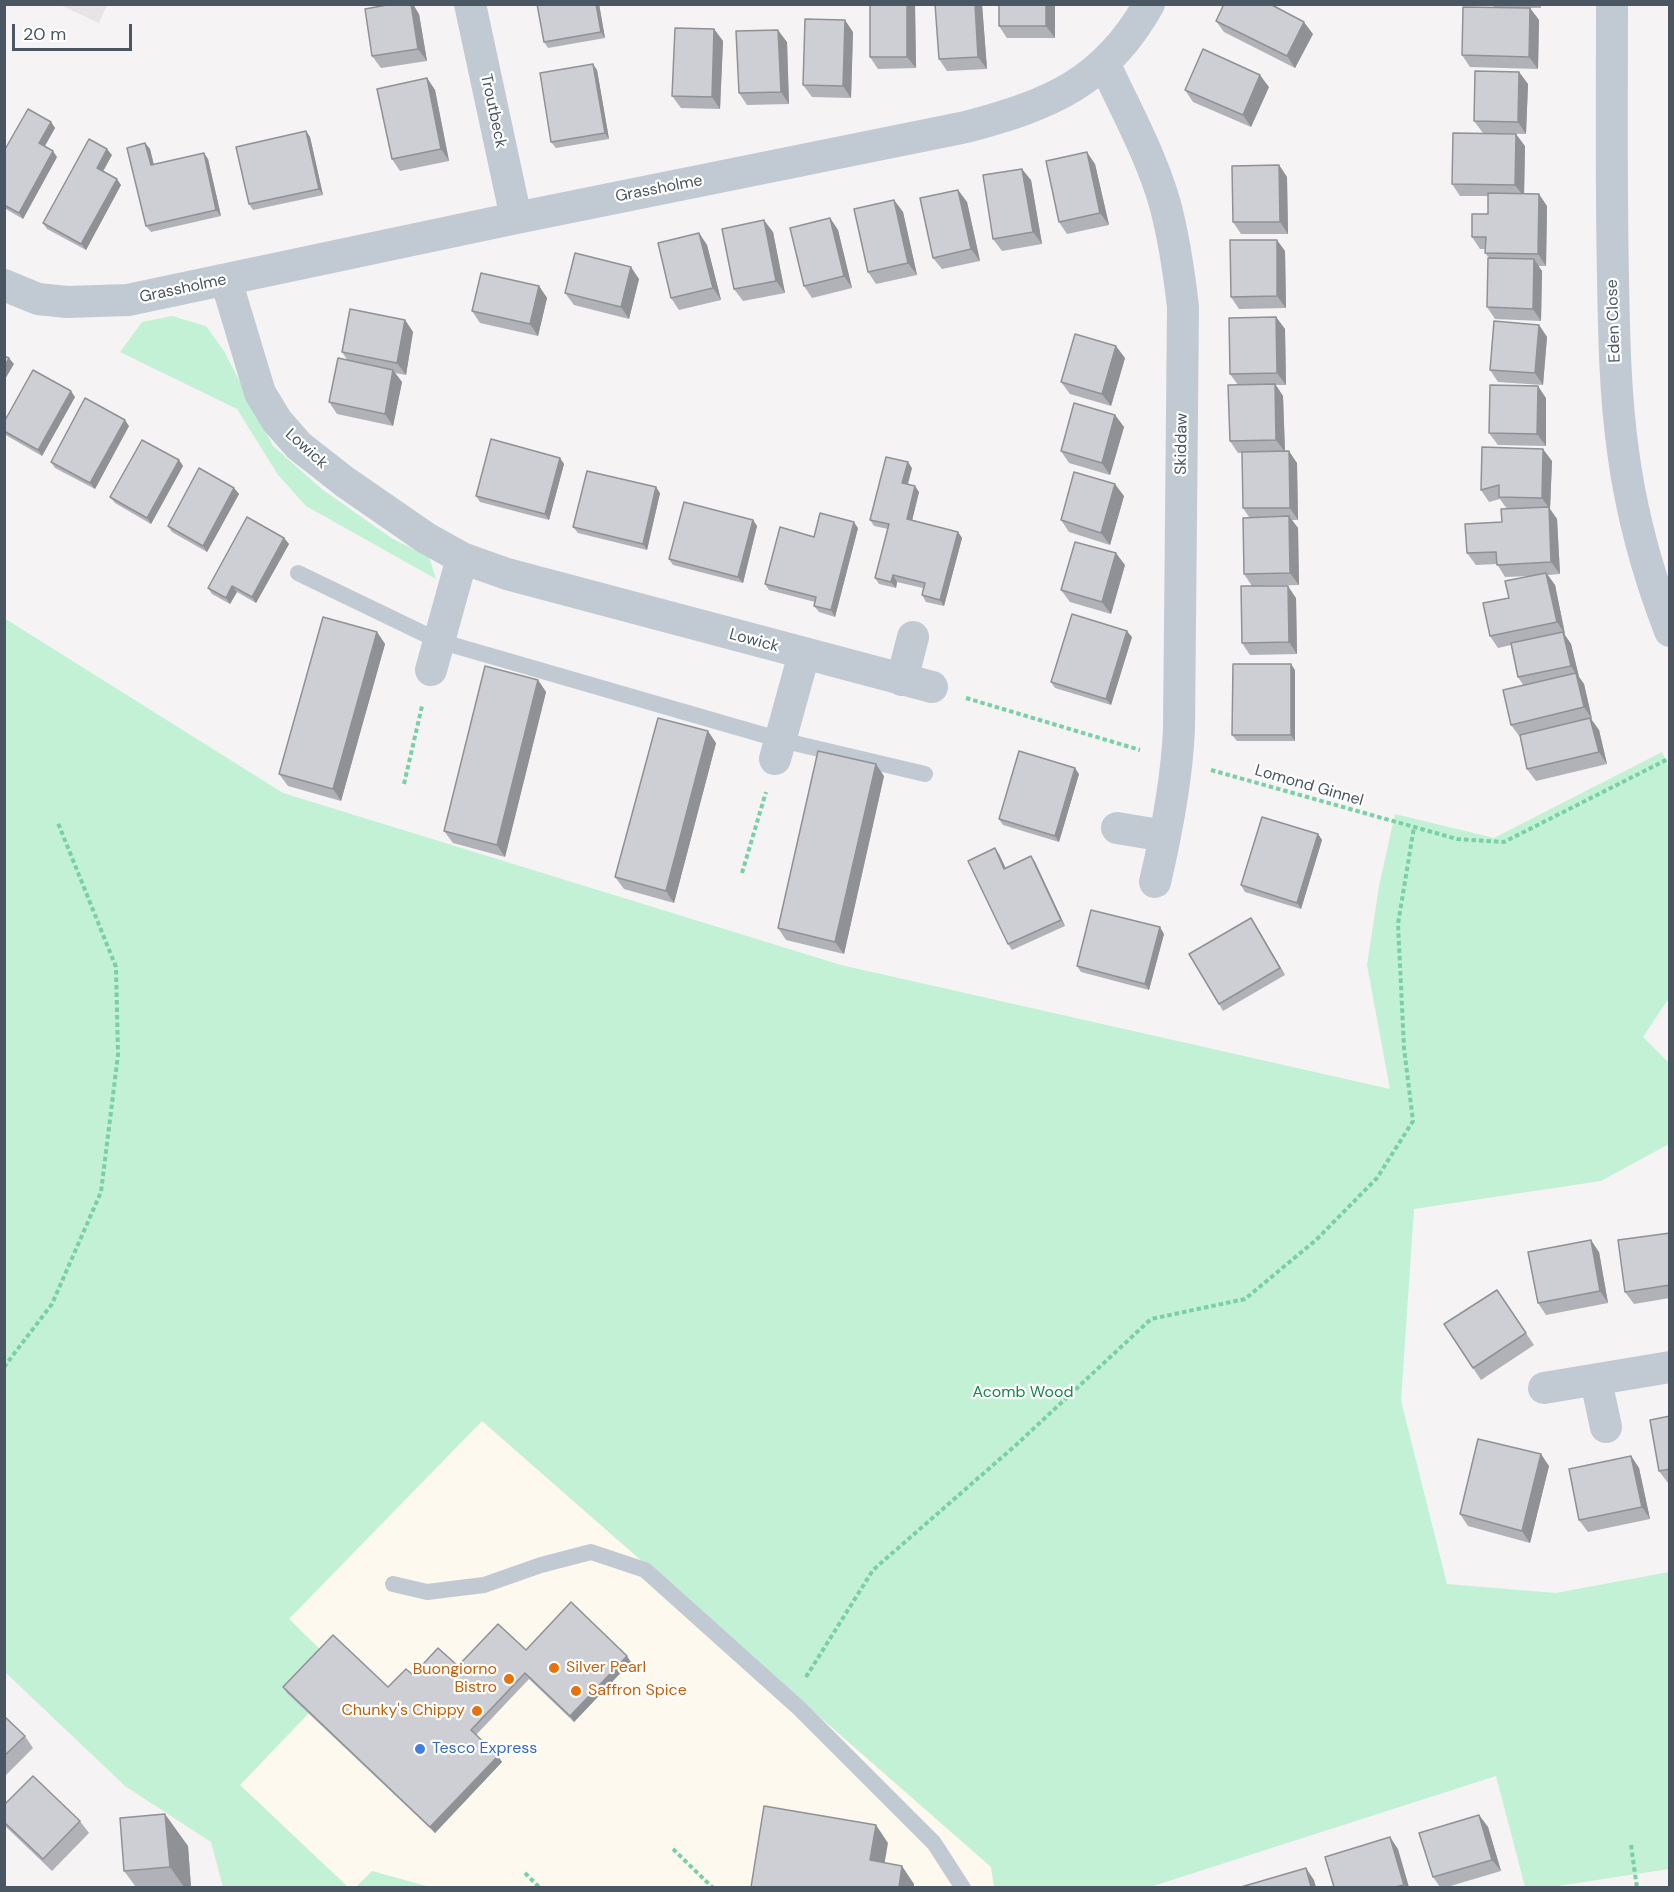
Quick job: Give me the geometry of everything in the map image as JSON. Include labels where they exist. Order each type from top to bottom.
[{"type":"street","name":"Troutbeck","points":[[470,4],[516,218]]},
{"type":"street","name":"Grassholme","points":[[4,285],[38,299],[67,302],[128,300],[987,121],[1018,113],[1065,93],[1105,64],[1142,17],[1149,4]]},
{"type":"street","name":"Eden Close","points":[[1612,4],[1612,238],[1615,364],[1623,452],[1636,517],[1658,600],[1670,631]]},
{"type":"street","name":"Skiddaw","points":[[1105,64],[1138,134],[1164,201],[1177,251],[1183,307],[1178,761],[1166,836],[1155,882]]},
{"type":"street","name":"Lowick","points":[[226,280],[260,393],[277,421],[299,446],[345,482],[426,538],[462,558],[507,574],[932,687]]},
{"type":"street","points":[[435,656],[462,558]]},
{"type":"street","points":[[902,680],[913,637]]},
{"type":"street","points":[[778,749],[804,654]]},
{"type":"street","points":[[1117,828],[1166,836]]},
{"type":"street","points":[[1544,1389],[1670,1367]]},
{"type":"street","points":[[1596,1381],[1606,1427]]},
{"type":"lane","points":[[298,573],[435,656],[778,749],[925,774]]},
{"type":"lane","points":[[393,1584],[427,1592],[484,1586],[541,1565],[591,1552],[645,1570],[791,1701],[934,1844],[963,1887]]},
{"type":"path","points":[[404,784],[435,656]]},
{"type":"path","name":"Lomond Ginnel","points":[[932,687],[1178,761],[1456,839],[1504,842],[1670,758]]},
{"type":"path","points":[[742,873],[778,749]]},
{"type":"path","points":[[4,1368],[52,1304],[101,1192],[118,1055],[116,967],[58,823]]},
{"type":"path","points":[[791,1701],[873,1570],[1016,1445],[1151,1320],[1245,1299],[1316,1240],[1377,1178],[1413,1121],[1404,1048],[1398,924],[1414,827]]},
{"type":"path","points":[[1631,1845],[1637,1887]]},
{"type":"path","points":[[673,1849],[713,1887]]},
{"type":"path","points":[[525,1873],[540,1887]]},
{"type":"shaded area","points":[[60,5],[107,5],[99,23]]},
{"type":"shaded area","points":[[482,1421],[991,1867],[994,1887],[430,1888],[373,1871],[356,1887],[348,1887],[240,1785],[308,1713],[288,1619]]},
{"type":"green space","points":[[172,316],[206,326],[224,351],[273,446],[323,490],[393,539],[429,557],[436,579],[306,506],[278,475],[237,409],[120,352],[142,322]]},
{"type":"green space","name":"Acomb Wood","points":[[4,618],[283,793],[841,965],[1390,1089],[1367,965],[1379,886],[1395,814],[1494,838],[1662,752],[1670,771],[1669,998],[1643,1037],[1669,1063],[1669,1144],[1601,1181],[1414,1209],[1401,1401],[1447,1584],[1556,1593],[1669,1572],[1669,1869],[1551,1887],[1525,1887],[1496,1776],[1150,1887],[994,1887],[991,1867],[482,1421],[289,1619],[325,1654],[309,1713],[240,1785],[348,1887],[223,1887],[211,1842],[125,1786],[5,1672]]},
{"type":"green space","points":[[372,1871],[430,1887],[356,1887]]},
{"type":"building","points":[[392,4],[411,4],[418,49],[372,56],[365,9]]},
{"type":"building","points":[[537,4],[596,4],[601,32],[544,42]]},
{"type":"building","points":[[870,4],[907,4],[907,57],[870,57]]},
{"type":"building","points":[[935,4],[975,4],[978,57],[939,59]]},
{"type":"building","points":[[999,4],[1046,4],[1046,26],[999,26]]},
{"type":"building","points":[[1224,4],[1270,4],[1304,22],[1287,56],[1216,21]]},
{"type":"building","points":[[1463,7],[1530,8],[1529,57],[1462,55]]},
{"type":"building","points":[[805,19],[845,20],[843,86],[803,85]]},
{"type":"building","points":[[675,28],[714,29],[712,97],[672,96]]},
{"type":"building","points":[[778,30],[781,92],[739,93],[736,31]]},
{"type":"building","points":[[1203,49],[1260,75],[1243,115],[1185,90]]},
{"type":"building","points":[[593,64],[605,133],[551,142],[540,73]]},
{"type":"building","points":[[1475,71],[1519,72],[1518,122],[1474,121]]},
{"type":"building","points":[[427,78],[441,149],[392,159],[377,89]]},
{"type":"building","points":[[28,109],[51,122],[39,143],[53,151],[19,213],[4,205],[4,151]]},
{"type":"building","points":[[306,131],[319,189],[249,204],[236,147]]},
{"type":"building","points":[[1453,133],[1516,134],[1515,185],[1452,184]]},
{"type":"building","points":[[89,139],[107,149],[97,168],[117,179],[81,244],[43,223]]},
{"type":"building","points":[[145,143],[151,165],[204,153],[216,210],[146,226],[127,148]]},
{"type":"building","points":[[1087,152],[1100,213],[1059,222],[1046,161]]},
{"type":"building","points":[[1279,165],[1280,222],[1233,222],[1232,166]]},
{"type":"building","points":[[1022,169],[1033,232],[993,239],[983,175]]},
{"type":"building","points":[[958,190],[971,249],[933,258],[920,198]]},
{"type":"building","points":[[1488,193],[1539,194],[1538,254],[1485,253],[1486,237],[1472,237],[1472,214],[1488,214]]},
{"type":"building","points":[[894,200],[908,263],[868,272],[854,209]]},
{"type":"building","points":[[830,218],[844,276],[804,286],[790,228]]},
{"type":"building","points":[[764,220],[776,281],[734,289],[722,229]]},
{"type":"building","points":[[699,233],[713,288],[671,298],[658,243]]},
{"type":"building","points":[[1230,240],[1277,240],[1277,296],[1231,297]]},
{"type":"building","points":[[575,253],[631,267],[621,307],[565,293]]},
{"type":"building","points":[[1488,258],[1534,259],[1533,309],[1487,307]]},
{"type":"building","points":[[481,273],[539,286],[530,324],[472,311]]},
{"type":"building","points":[[350,309],[405,320],[397,363],[342,352]]},
{"type":"building","points":[[1276,317],[1277,373],[1230,374],[1229,318]]},
{"type":"building","points":[[1494,321],[1539,325],[1535,373],[1490,370]]},
{"type":"building","points":[[1075,334],[1116,346],[1102,394],[1061,382]]},
{"type":"building","points":[[4,356],[9,358],[4,367]]},
{"type":"building","points":[[338,358],[393,370],[385,414],[329,402]]},
{"type":"building","points":[[33,370],[71,391],[38,450],[4,431],[4,422]]},
{"type":"building","points":[[1275,384],[1276,440],[1230,441],[1228,385]]},
{"type":"building","points":[[1490,385],[1538,386],[1537,434],[1489,433]]},
{"type":"building","points":[[85,398],[125,420],[90,483],[51,462]]},
{"type":"building","points":[[1074,403],[1115,415],[1102,463],[1061,451]]},
{"type":"building","points":[[491,439],[560,458],[545,514],[476,496]]},
{"type":"building","points":[[142,440],[179,460],[147,518],[110,497]]},
{"type":"building","points":[[1482,447],[1543,449],[1542,498],[1499,497],[1499,485],[1481,490]]},
{"type":"building","points":[[1289,451],[1290,508],[1243,508],[1242,452]]},
{"type":"building","points":[[886,457],[908,462],[902,483],[915,486],[907,519],[958,532],[940,600],[922,595],[925,583],[893,575],[891,582],[875,578],[889,524],[870,520]]},
{"type":"building","points":[[199,468],[234,488],[203,546],[168,526]]},
{"type":"building","points":[[587,471],[656,487],[643,544],[573,527]]},
{"type":"building","points":[[1074,472],[1115,484],[1101,533],[1061,520]]},
{"type":"building","points":[[684,502],[753,520],[738,577],[669,559]]},
{"type":"building","points":[[1549,507],[1551,562],[1497,565],[1496,552],[1467,553],[1465,524],[1502,522],[1501,509]]},
{"type":"building","points":[[820,513],[854,522],[831,610],[814,606],[816,597],[765,584],[780,527],[814,537]]},
{"type":"building","points":[[1289,516],[1290,573],[1244,574],[1243,518]]},
{"type":"building","points":[[247,517],[284,538],[252,597],[232,586],[226,598],[208,588]]},
{"type":"building","points":[[1075,542],[1116,553],[1102,602],[1061,590]]},
{"type":"building","points":[[1546,573],[1557,622],[1490,636],[1483,603],[1509,598],[1505,581]]},
{"type":"building","points":[[1241,586],[1288,586],[1289,642],[1242,643]]},
{"type":"building","points":[[1072,614],[1127,631],[1106,699],[1051,682]]},
{"type":"building","points":[[323,617],[377,632],[333,789],[279,774]]},
{"type":"building","points":[[1563,632],[1571,666],[1518,677],[1511,643]]},
{"type":"building","points":[[1233,664],[1291,664],[1291,735],[1232,735]]},
{"type":"building","points":[[485,666],[538,680],[497,845],[444,831]]},
{"type":"building","points":[[1576,673],[1584,707],[1511,725],[1503,690]]},
{"type":"building","points":[[658,718],[708,731],[666,891],[615,877]]},
{"type":"building","points":[[1590,718],[1599,752],[1527,769],[1520,735]]},
{"type":"building","points":[[818,751],[876,764],[835,942],[778,928]]},
{"type":"building","points":[[1019,751],[1075,768],[1055,836],[999,819]]},
{"type":"building","points":[[1262,817],[1318,834],[1297,903],[1241,885]]},
{"type":"building","points":[[995,848],[1004,869],[1031,856],[1061,920],[1008,944],[968,861]]},
{"type":"building","points":[[1091,910],[1160,927],[1145,984],[1077,966]]},
{"type":"building","points":[[1251,918],[1280,968],[1219,1004],[1189,954]]},
{"type":"building","points":[[1670,1233],[1670,1285],[1625,1292],[1618,1240]]},
{"type":"building","points":[[1591,1240],[1600,1291],[1538,1303],[1528,1252]]},
{"type":"building","points":[[1497,1290],[1526,1333],[1473,1368],[1444,1324]]},
{"type":"building","points":[[1670,1416],[1670,1469],[1659,1471],[1650,1420]]},
{"type":"building","points":[[1478,1439],[1541,1454],[1522,1531],[1460,1514]]},
{"type":"building","points":[[1631,1456],[1642,1507],[1579,1520],[1569,1469]]},
{"type":"building","points":[[571,1602],[627,1656],[570,1716],[525,1673],[471,1730],[498,1756],[430,1827],[283,1687],[333,1635],[388,1687],[406,1669],[413,1675],[438,1648],[458,1666],[498,1624],[526,1650]]},
{"type":"building","points":[[4,1716],[25,1736],[4,1756]]},
{"type":"building","points":[[33,1776],[80,1821],[43,1859],[4,1822],[4,1805]]},
{"type":"building","points":[[764,1806],[876,1825],[870,1860],[902,1866],[899,1887],[751,1887]]},
{"type":"building","points":[[165,1814],[170,1867],[124,1871],[120,1818]]},
{"type":"building","points":[[1479,1815],[1492,1860],[1433,1877],[1419,1833]]},
{"type":"building","points":[[1390,1837],[1404,1885],[1334,1887],[1325,1857]]},
{"type":"building","points":[[1306,1868],[1311,1887],[1241,1887]]},
{"type":"place","name":"Silver Pearl","points":[[554,1668]]},
{"type":"place","name":"Buongiorno Bistro","points":[[509,1679]]},
{"type":"place","name":"Saffron Spice","points":[[576,1691]]},
{"type":"place","name":"Chunky's Chippy","points":[[477,1711]]},
{"type":"place","name":"Tesco Express","points":[[420,1749]]}]
